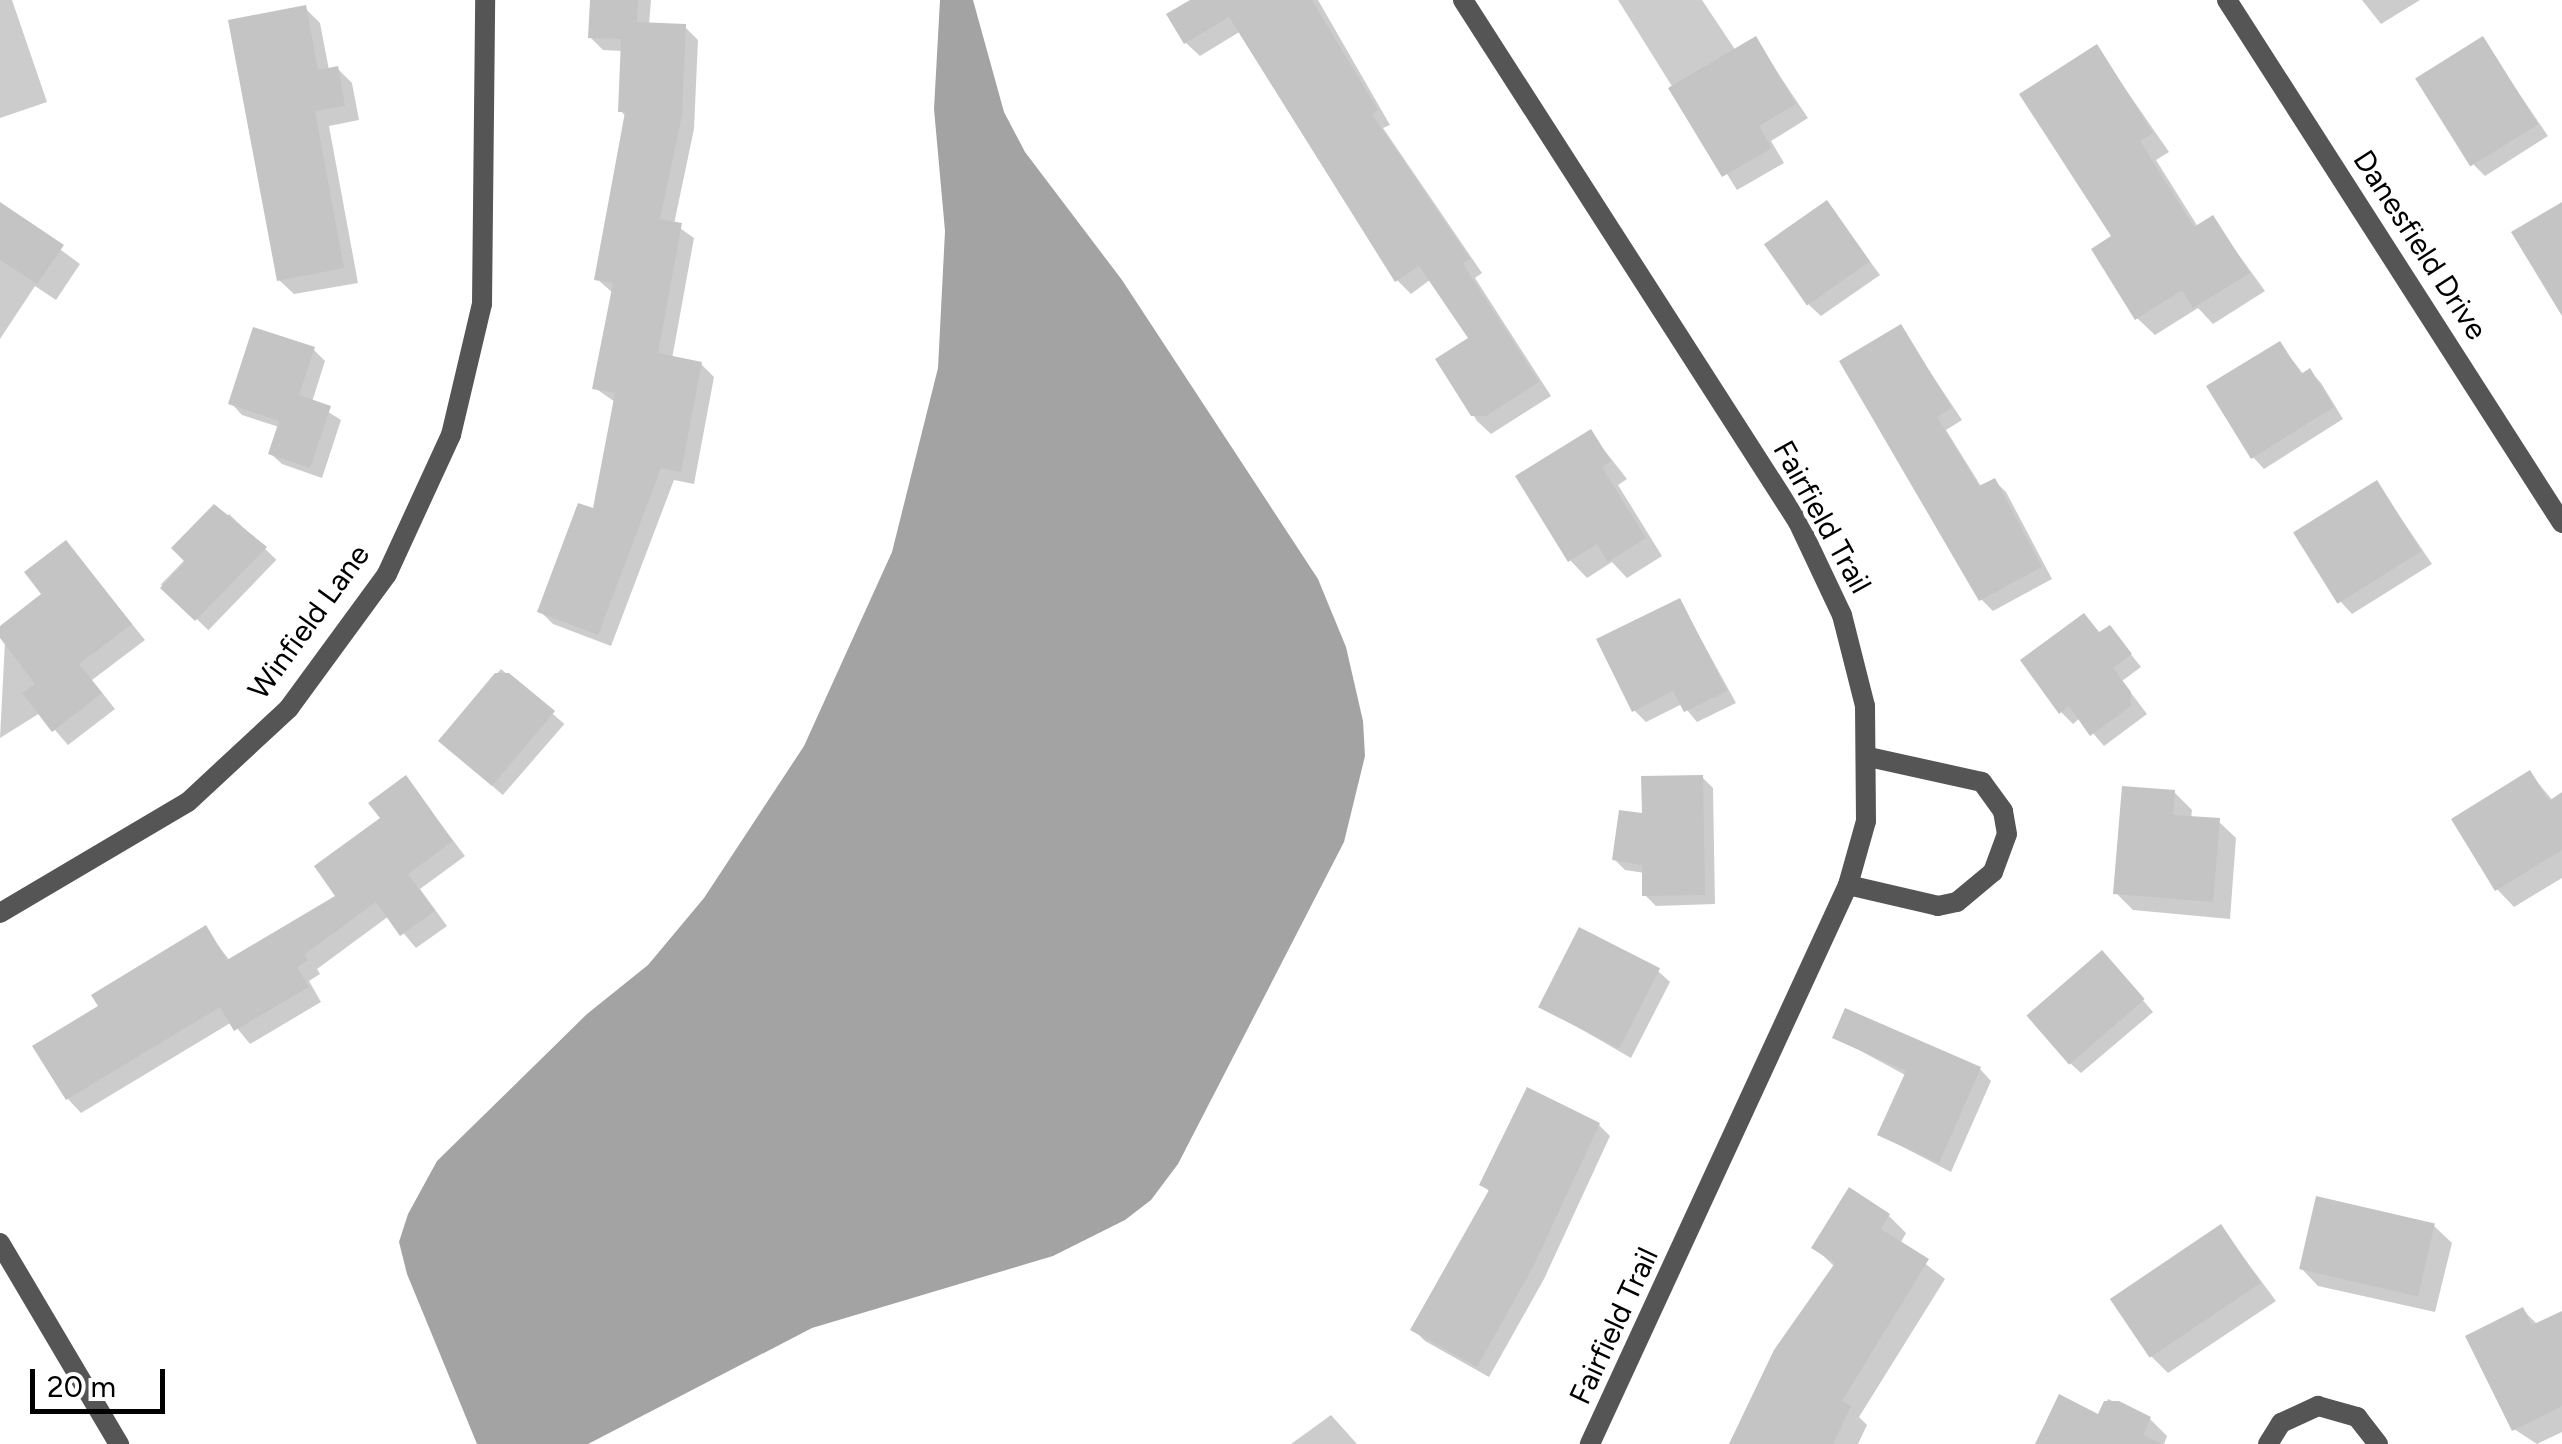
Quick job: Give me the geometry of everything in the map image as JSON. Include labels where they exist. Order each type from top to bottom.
[{"type":"street","name":"Winfield Lane","points":[[0,913],[188,802],[289,708],[387,574],[451,435],[482,304],[484,0]]},
{"type":"street","name":"Fairfield Trail","points":[[1463,0],[1798,522],[1842,614],[1865,706],[1869,757],[1866,822],[1848,885],[1590,1444]]},
{"type":"street","name":"Danesfield Drive","points":[[2226,0],[2562,523]]},
{"type":"street","points":[[1848,885],[1938,906],[1957,902],[1993,872],[2007,834],[2003,811],[1982,782],[1869,757]]},
{"type":"street","points":[[0,1244],[120,1444]]},
{"type":"street","points":[[2268,1444],[2282,1423],[2318,1406],[2357,1416],[2378,1444]]},
{"type":"shaded area","points":[[940,0],[973,0],[1004,112],[1025,152],[1122,280],[1318,579],[1346,647],[1363,721],[1365,756],[1344,842],[1178,1164],[1151,1200],[1125,1220],[1053,1256],[812,1328],[588,1444],[477,1444],[407,1274],[399,1242],[408,1214],[437,1161],[587,1014],[648,965],[704,898],[804,746],[892,552],[938,368],[945,231],[934,109]]},
{"type":"building","points":[[590,0],[638,0],[637,22],[686,24],[682,115],[660,219],[682,223],[658,353],[702,362],[681,472],[661,468],[598,635],[537,612],[578,503],[593,508],[615,393],[592,389],[613,283],[594,280],[625,112],[618,112],[621,39],[588,38]]},
{"type":"building","points":[[1190,0],[1312,0],[1378,110],[1372,114],[1470,259],[1463,264],[1539,382],[1486,416],[1471,416],[1435,359],[1468,338],[1419,266],[1395,282],[1229,17],[1184,44],[1166,14]]},
{"type":"building","points":[[306,5],[318,70],[338,66],[345,106],[315,111],[344,268],[277,281],[228,20]]},
{"type":"building","points":[[1756,36],[1796,104],[1759,126],[1772,148],[1722,177],[1668,88]]},
{"type":"building","points":[[2483,36],[2538,124],[2470,167],[2415,78]]},
{"type":"building","points":[[2097,44],[2153,133],[2140,141],[2194,227],[2213,215],[2250,273],[2193,308],[2182,290],[2135,320],[2091,249],[2111,236],[2019,94]]},
{"type":"building","points":[[1827,200],[1870,261],[1807,306],[1764,244]]},
{"type":"building","points":[[0,202],[64,245],[37,284],[0,260]]},
{"type":"building","points":[[2562,202],[2562,316],[2511,232]]},
{"type":"building","points":[[1901,324],[1952,408],[1937,417],[1979,486],[1995,478],[2042,567],[1979,601],[1839,361]]},
{"type":"building","points":[[253,327],[315,347],[299,395],[331,406],[310,468],[268,454],[279,421],[228,404]]},
{"type":"building","points":[[2280,341],[2301,374],[2310,368],[2334,407],[2251,459],[2206,386]]},
{"type":"building","points":[[1591,429],[1611,461],[1602,467],[1646,538],[1608,562],[1597,544],[1568,562],[1515,476]]},
{"type":"building","points":[[2377,480],[2422,551],[2338,604],[2293,532]]},
{"type":"building","points":[[214,504],[267,547],[195,621],[160,588],[185,562],[171,548]]},
{"type":"building","points":[[66,540],[132,624],[79,664],[102,693],[52,732],[22,693],[35,684],[0,638],[0,626],[41,594],[24,572]]},
{"type":"building","points":[[1680,598],[1727,691],[1684,712],[1673,691],[1632,712],[1596,639]]},
{"type":"building","points":[[2084,613],[2099,632],[2110,625],[2132,654],[2113,668],[2131,692],[2131,706],[2090,736],[2069,706],[2059,714],[2020,660]]},
{"type":"building","points":[[495,673],[509,673],[555,711],[492,786],[438,741]]},
{"type":"building","points":[[2530,770],[2549,801],[2562,792],[2562,850],[2495,891],[2451,819]]},
{"type":"building","points":[[406,775],[453,841],[408,874],[435,911],[400,936],[376,902],[305,954],[308,960],[297,967],[309,987],[234,1031],[220,1007],[66,1100],[32,1046],[98,1006],[91,995],[206,925],[227,960],[335,896],[314,866],[380,818],[368,803]]},
{"type":"building","points":[[1703,775],[1705,895],[1642,896],[1642,865],[1612,860],[1619,810],[1642,813],[1641,776]]},
{"type":"building","points":[[2122,786],[2175,790],[2173,815],[2220,818],[2213,902],[2113,894]]},
{"type":"building","points":[[1579,927],[1660,968],[1619,1049],[1538,1007]]},
{"type":"building","points":[[2102,950],[2145,999],[2069,1065],[2027,1016]]},
{"type":"building","points":[[1845,1008],[1981,1067],[1939,1163],[1877,1135],[1906,1071],[1832,1038]]},
{"type":"building","points":[[1527,1087],[1600,1123],[1533,1267],[1477,1367],[1410,1330],[1489,1190],[1479,1185]]},
{"type":"building","points":[[1849,1187],[1890,1214],[1881,1229],[1929,1259],[1842,1401],[1851,1406],[1833,1444],[1729,1444],[1774,1350],[1835,1263],[1811,1248]]},
{"type":"building","points":[[2316,1196],[2435,1223],[2418,1297],[2299,1269]]},
{"type":"building","points":[[2221,1224],[2261,1283],[2150,1358],[2110,1299]]},
{"type":"building","points":[[2523,1307],[2532,1325],[2562,1311],[2562,1406],[2512,1431],[2465,1336]]},
{"type":"building","points":[[2059,1394],[2098,1414],[2104,1401],[2119,1401],[2151,1417],[2143,1435],[2162,1444],[2035,1444]]}]
